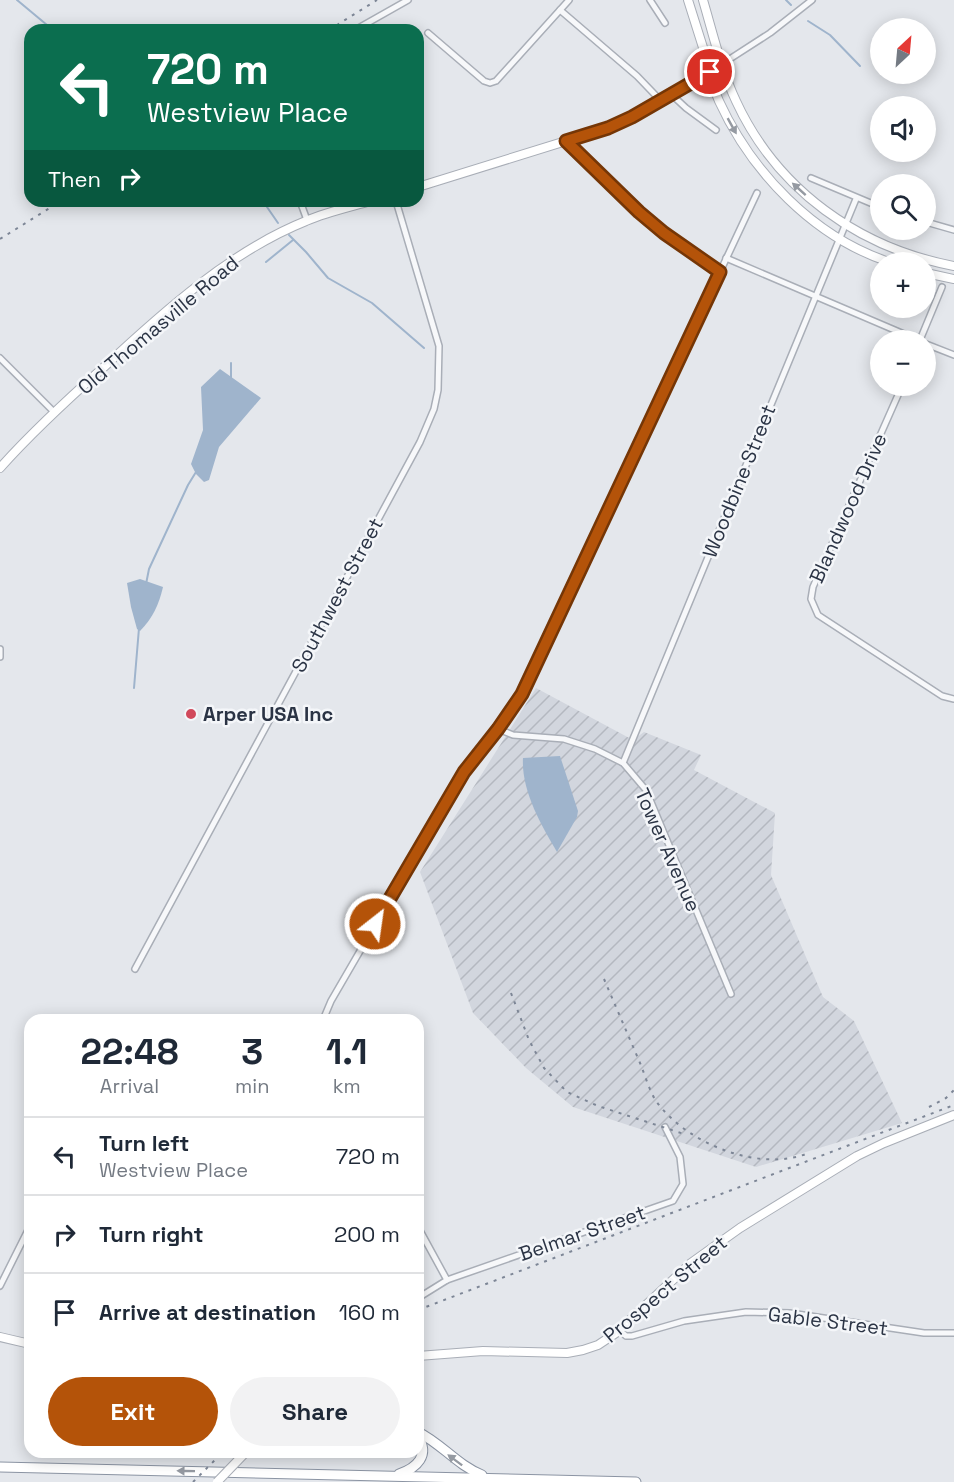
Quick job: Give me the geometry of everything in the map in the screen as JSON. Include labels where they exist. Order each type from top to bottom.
[{"type":"highway","points":[[424,1435],[464,1467],[496,1478]]},
{"type":"highway","points":[[390,1475],[409,1470],[421,1458]]},
{"type":"highway","points":[[0,1467],[636,1482]]},
{"type":"street","points":[[366,24],[408,0]]},
{"type":"street","points":[[428,33],[484,81],[490,83],[496,81],[569,0]]},
{"type":"street","points":[[650,0],[665,23]]},
{"type":"street","points":[[688,0],[718,99],[751,157],[786,197],[827,231],[870,253]]},
{"type":"street","points":[[703,0],[735,100],[750,128],[793,184],[845,226],[887,247],[932,262],[954,266]]},
{"type":"street","points":[[424,185],[608,128],[662,102],[710,72],[770,33],[812,0]]},
{"type":"street","points":[[560,10],[637,76],[662,102]]},
{"type":"street","points":[[672,95],[716,130]]},
{"type":"street","points":[[566,141],[646,218],[720,272]]},
{"type":"street","points":[[811,178],[870,204]]},
{"type":"street","points":[[326,1014],[464,772],[522,694],[757,193]]},
{"type":"street","name":"Woodbine Street","points":[[623,763],[856,199]]},
{"type":"street","points":[[302,207],[307,220]]},
{"type":"street","name":"Old Thomasville Road","points":[[0,468],[54,412],[135,338],[230,263],[261,243],[307,220],[351,207]]},
{"type":"street","name":"Southwest Street","points":[[135,969],[420,442],[434,409],[440,375],[439,346],[398,207]]},
{"type":"street","points":[[936,225],[954,230]]},
{"type":"street","points":[[726,258],[894,330]]},
{"type":"street","points":[[936,275],[954,279]]},
{"type":"street","points":[[923,330],[942,286]]},
{"type":"street","points":[[936,348],[954,355]]},
{"type":"street","points":[[0,358],[54,412]]},
{"type":"street","name":"Blandwood Drive","points":[[898,396],[813,587],[811,599],[818,615],[942,696],[954,699]]},
{"type":"street","points":[[0,649],[0,657]]},
{"type":"street","name":"Tower Avenue","points":[[498,729],[513,735],[564,739],[595,749],[623,763],[646,790],[731,994]]},
{"type":"street","name":"Prospect Street","points":[[424,1355],[483,1350],[577,1352],[601,1344],[691,1263],[740,1228],[857,1156],[954,1115]]},
{"type":"street","name":"Belmar Street","points":[[424,1294],[447,1280],[673,1201],[683,1184],[680,1157],[665,1127]]},
{"type":"street","points":[[424,1238],[447,1280]]},
{"type":"street","points":[[0,1286],[24,1239]]},
{"type":"street","name":"Gable Street","points":[[619,1330],[624,1335],[632,1336],[684,1321],[746,1312],[790,1313],[954,1334]]},
{"type":"street","points":[[0,1336],[24,1342]]},
{"type":"street","points":[[217,1482],[240,1458]]},
{"type":"shaded area","points":[[536,688],[633,740],[644,732],[701,755],[694,770],[775,813],[771,875],[823,997],[854,1021],[902,1123],[756,1167],[573,1107],[526,1068],[473,1013],[420,872]]},
{"type":"water","points":[[220,369],[261,398],[219,447],[209,480],[204,482],[196,474],[191,464],[203,430],[201,387]]},
{"type":"water","points":[[140,579],[163,587],[155,610],[140,631],[137,629],[131,607],[127,583]]},
{"type":"water","points":[[560,756],[578,811],[577,817],[557,852],[529,795],[523,770],[523,758]]},
{"type":"waterway","points":[[17,0],[46,24]]},
{"type":"waterway","points":[[786,0],[791,5]]},
{"type":"waterway","points":[[808,21],[830,35],[860,66]]},
{"type":"waterway","points":[[267,207],[278,223]]},
{"type":"waterway","points":[[289,235],[328,278],[372,303],[424,348]]},
{"type":"waterway","points":[[266,262],[293,240]]},
{"type":"waterway","points":[[231,363],[231,379]]},
{"type":"waterway","points":[[146,584],[149,569],[196,472]]},
{"type":"waterway","points":[[134,688],[139,628]]},
{"type":"railway","points":[[339,24],[377,0]]},
{"type":"railway","points":[[0,239],[51,207]]},
{"type":"railway","points":[[604,979],[651,1092],[669,1116],[685,1130],[724,1150],[745,1156],[787,1159],[806,1154]]},
{"type":"railway","points":[[511,993],[529,1040],[544,1068],[567,1092],[598,1106],[684,1134]]},
{"type":"railway","points":[[929,1107],[946,1098],[954,1090]]},
{"type":"railway","points":[[424,1308],[954,1105]]},
{"type":"railway","points":[[193,1482],[217,1458]]},
{"type":"place","name":"Arper USA Inc","points":[[191,714]]},
{"type":"route","points":[[375,924],[464,772],[522,694],[720,272],[664,233],[639,212],[566,141],[608,128],[632,117],[662,102],[710,72]]}]
